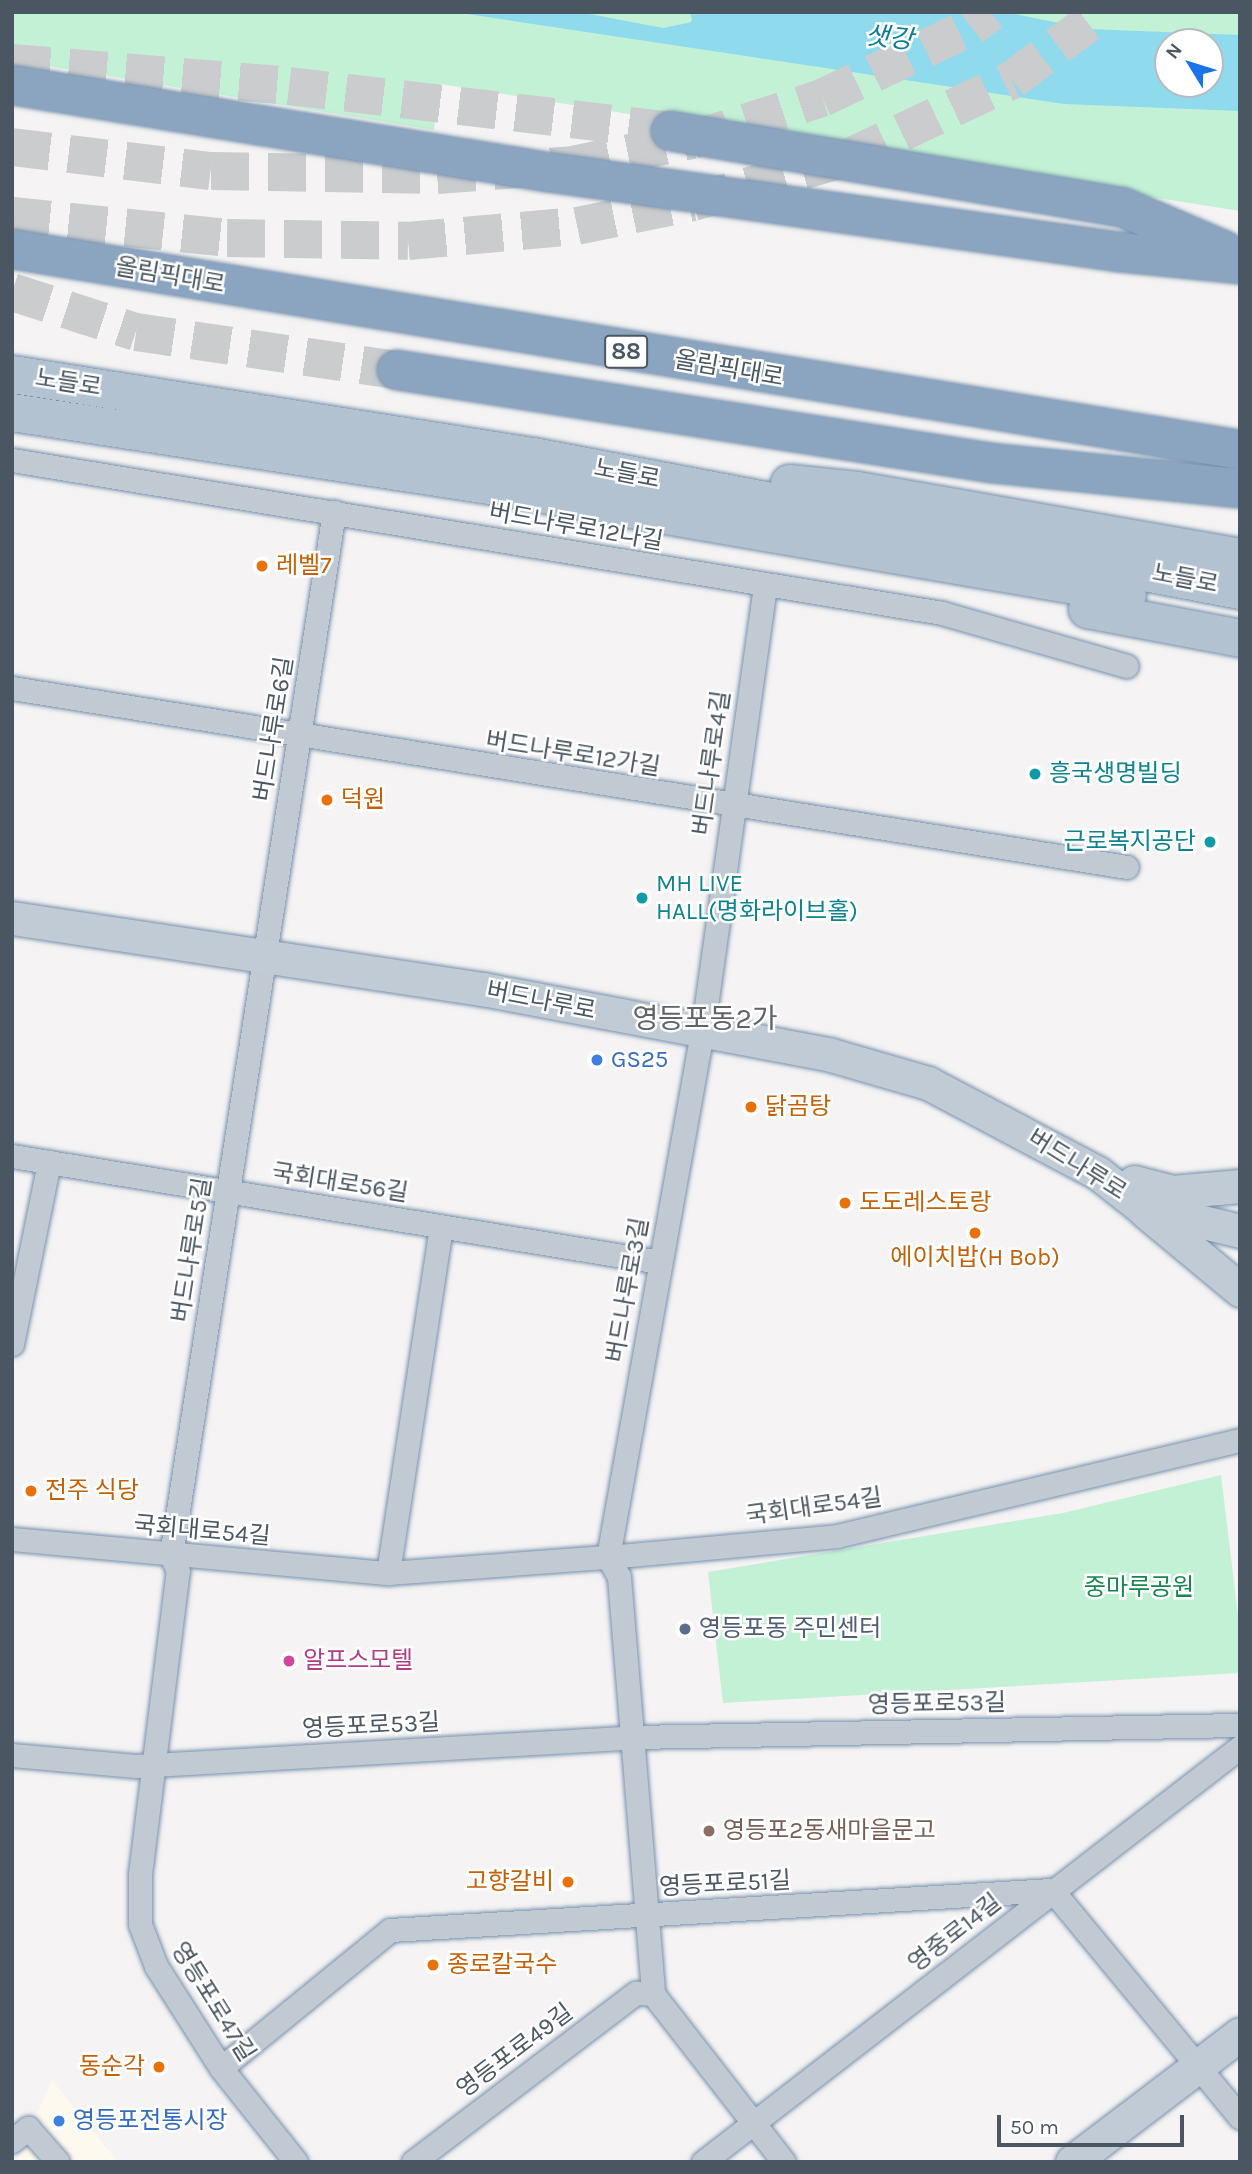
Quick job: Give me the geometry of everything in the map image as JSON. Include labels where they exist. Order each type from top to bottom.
[{"type":"highway","points":[[12,85],[547,172],[1120,252],[1240,264]]},
{"type":"highway","points":[[671,131],[1122,207],[1240,257]]},
{"type":"highway","name":"올림픽대로","points":[[12,249],[1240,450]]},
{"type":"highway","points":[[397,370],[992,463],[1240,488]]},
{"type":"main road","name":"노들로","points":[[13,374],[538,457],[1240,590]]},
{"type":"main road","name":"노들로","points":[[12,412],[497,486],[1240,614]]},
{"type":"main road","points":[[538,457],[857,490],[1240,557]]},
{"type":"main road","points":[[497,486],[841,568],[1240,638]]},
{"type":"main road","name":"버드나루로","points":[[12,918],[266,954],[483,989],[831,1055],[928,1083],[1098,1173],[1140,1207],[1240,1231]]},
{"type":"main road","points":[[1098,1173],[1172,1192],[1240,1186]]},
{"type":"main road","points":[[1140,1207],[1240,1290]]},
{"type":"main road","points":[[1072,2162],[1240,2034]]},
{"type":"street","name":"버드나루로12나길","points":[[12,460],[942,613],[1127,666]]},
{"type":"street","name":"버드나루로6길","points":[[266,954],[334,512]]},
{"type":"street","name":"버드나루로4길","points":[[702,1032],[765,586]]},
{"type":"street","name":"버드나루로12가길","points":[[12,688],[732,806],[1127,867]]},
{"type":"street","name":"버드나루로5길","points":[[171,1555],[266,954]]},
{"type":"street","name":"버드나루로3길","points":[[608,1557],[702,1032]]},
{"type":"street","name":"국회대로56길","points":[[12,1156],[659,1262]]},
{"type":"street","points":[[12,1344],[49,1162]]},
{"type":"street","points":[[388,1573],[441,1227]]},
{"type":"street","name":"국회대로54길","points":[[12,1539],[388,1573],[608,1557],[837,1536],[1240,1440]]},
{"type":"street","points":[[151,1765],[178,1571],[171,1555]]},
{"type":"street","points":[[608,1557],[619,1577],[635,1737],[653,1994],[784,2162]]},
{"type":"street","name":"영등포로53길","points":[[12,1755],[151,1765],[635,1737],[1240,1724]]},
{"type":"street","name":"영중로14길","points":[[703,2162],[1240,1746]]},
{"type":"street","name":"영등포로47길","points":[[151,1765],[140,1924],[156,1966],[221,2068],[296,2162]]},
{"type":"street","points":[[1052,1890],[1240,2117]]},
{"type":"street","name":"영등포로51길","points":[[221,2068],[390,1930],[1052,1890]]},
{"type":"street","name":"영등포로49길","points":[[413,2162],[636,1993],[653,1994]]},
{"type":"street","points":[[20,2134],[58,2162]]},
{"type":"shaded area","name":"영등포전통시장","points":[[52,2080],[118,2162],[16,2162]]},
{"type":"green space","points":[[12,12],[1240,12],[1240,211],[440,84],[434,130],[12,60]]},
{"type":"green space","name":"중마루공원","points":[[1221,1475],[1240,1632],[1240,1673],[723,1703],[708,1572],[1063,1513]]},
{"type":"water","points":[[454,12],[579,12],[684,32],[692,20],[690,12],[1005,12],[1089,29],[1154,32],[1154,98],[1224,98],[1224,34],[1240,35],[1240,111],[1064,104]]},
{"type":"waterway","name":"샛강","points":[[664,32],[696,25]]},
{"type":"tunnel","points":[[12,147],[211,171],[437,175],[572,165],[692,140],[822,98],[971,27],[991,12]]},
{"type":"tunnel","points":[[12,216],[227,238],[408,241],[577,226],[693,202],[850,157],[1012,80],[1103,12]]},
{"type":"tunnel","points":[[12,63],[289,86],[671,131]]},
{"type":"tunnel","points":[[12,292],[136,332],[397,370]]},
{"type":"place","name":"레벨7","points":[[262,566]]},
{"type":"place","name":"흥국생명빌딩","points":[[1035,774]]},
{"type":"place","name":"덕원","points":[[327,800]]},
{"type":"place","name":"근로복지공단","points":[[1210,842]]},
{"type":"place","name":"MH LIVE HALL(명화라이브홀)","points":[[642,898]]},
{"type":"place","name":"GS25","points":[[597,1060]]},
{"type":"place","name":"닭곰탕","points":[[751,1107]]},
{"type":"place","name":"도도레스토랑","points":[[845,1203]]},
{"type":"place","name":"에이치밥(H Bob)","points":[[975,1233]]},
{"type":"place","name":"전주 식당","points":[[31,1491]]},
{"type":"place","name":"영등포동 주민센터","points":[[685,1629]]},
{"type":"place","name":"알프스모텔","points":[[289,1661]]},
{"type":"place","name":"영등포2동새마을문고","points":[[709,1831]]},
{"type":"place","name":"고향갈비","points":[[568,1882]]},
{"type":"place","name":"종로칼국수","points":[[433,1965]]},
{"type":"place","name":"동순각","points":[[159,2067]]},
{"type":"place","name":"영등포전통시장","points":[[59,2121]]},
{"type":"district","name":"영등포동2가","points":[[705,1019]]}]
